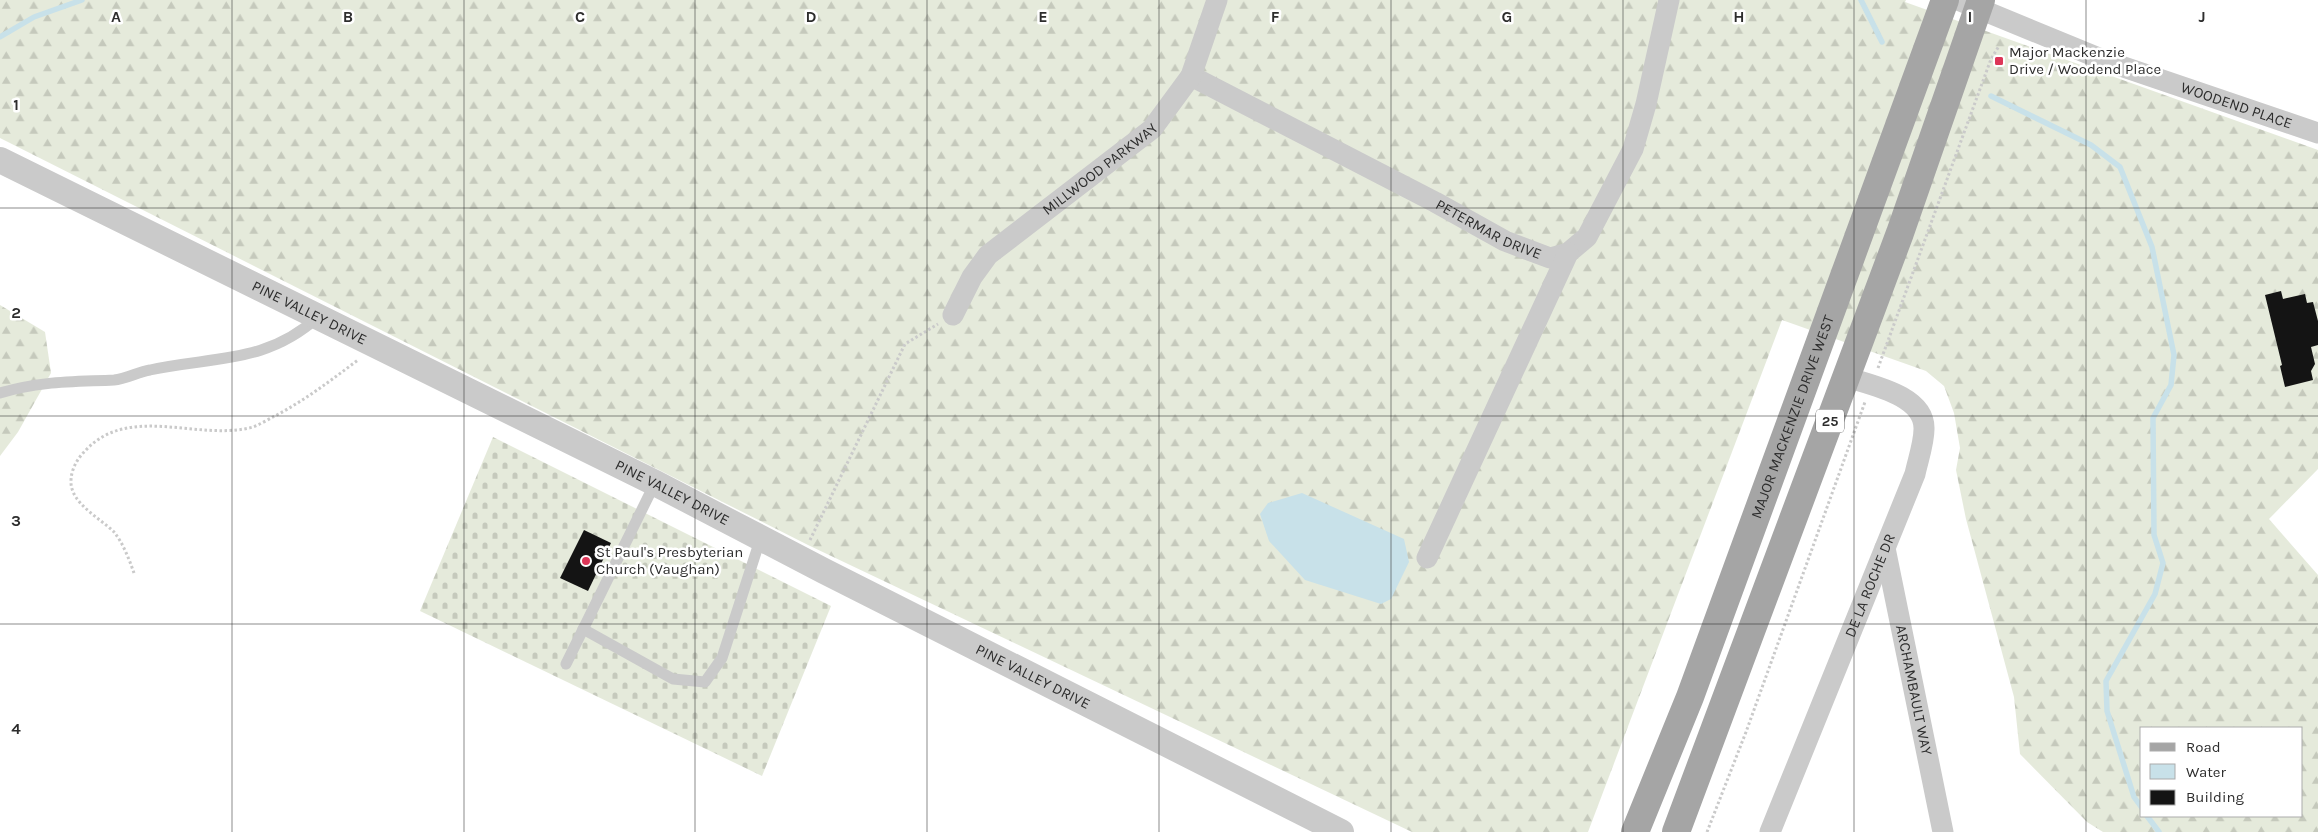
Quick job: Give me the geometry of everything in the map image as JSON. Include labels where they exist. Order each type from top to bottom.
[{"type":"main road","name":"MAJOR MACKENZIE DRIVE WEST","points":[[1635,832],[1690,697],[1944,0]]},
{"type":"main road","name":"25","points":[[1676,832],[1846,377],[1972,3]]},
{"type":"street","name":"MILLWOOD PARKWAY","points":[[953,315],[972,277],[988,255],[1152,129],[1191,76],[1217,0]]},
{"type":"street","points":[[1427,558],[1568,254],[1587,237],[1633,149],[1646,104],[1669,0]]},
{"type":"street","name":"WOODEND PLACE","points":[[1972,3],[2106,61],[2318,133]]},
{"type":"street","name":"PETERMAR DRIVE","points":[[1191,76],[1435,202],[1505,241],[1550,258],[1568,254]]},
{"type":"street","name":"PINE VALLEY DRIVE","points":[[0,160],[655,482],[1341,832]]},
{"type":"street","name":"DE LA ROCHE DR","points":[[1770,832],[1915,474],[1925,427],[1917,408],[1904,397],[1846,377]]},
{"type":"street","name":"ARCHAMBAULT WAY","points":[[1885,548],[1943,832]]},
{"type":"lane","points":[[0,393],[29,384],[116,380],[150,370],[260,352],[300,333],[318,317]]},
{"type":"lane","points":[[566,664],[655,482]]},
{"type":"lane","points":[[583,630],[673,679],[705,682],[722,658],[761,537]]},
{"type":"path","points":[[1707,832],[1746,732],[1991,60],[1999,46]]},
{"type":"path","points":[[801,558],[905,344],[953,315]]},
{"type":"path","points":[[134,572],[115,533],[77,499],[70,482],[77,459],[94,441],[124,428],[151,426],[228,429],[253,427],[318,390],[377,346]]},
{"type":"green space","points":[[0,0],[1906,0],[1905,2],[2318,150],[2318,469],[2269,519],[2318,575],[2318,832],[2103,832],[2087,822],[2020,754],[2014,697],[1966,519],[1956,470],[1960,448],[1954,413],[1944,386],[1926,371],[1782,320],[1588,832],[1412,832],[808,545],[0,138]]},
{"type":"green space","points":[[0,305],[45,332],[51,373],[18,432],[0,456]]},
{"type":"green space","points":[[493,437],[831,606],[762,776],[420,611]]},
{"type":"water","points":[[1302,493],[1404,539],[1409,562],[1391,599],[1381,604],[1305,580],[1269,541],[1260,514],[1268,503]]},
{"type":"building","points":[[2281,291],[2283,299],[2305,294],[2307,303],[2313,302],[2318,321],[2318,345],[2311,347],[2315,364],[2311,371],[2313,380],[2285,387],[2280,366],[2282,365],[2265,295]]},
{"type":"building","name":"St Paul's Presbyterian Church (Vaughan)","points":[[584,530],[611,543],[588,591],[560,578]]},
{"type":"waterway","points":[[0,37],[34,17],[82,0]]},
{"type":"waterway","points":[[1861,0],[1882,42]]},
{"type":"waterway","points":[[1991,96],[2091,145],[2120,167],[2152,247],[2174,355],[2171,385],[2153,418],[2154,535],[2163,563],[2155,594],[2106,681],[2107,711],[2134,797],[2140,805]]},
{"type":"waterway","points":[[2148,817],[2159,832]]},
{"type":"place","name":"Major Mackenzie Drive / Woodend Place","points":[[1999,61]]},
{"type":"place","name":"St Paul's Presbyterian Church (Vaughan)","points":[[586,561]]}]
